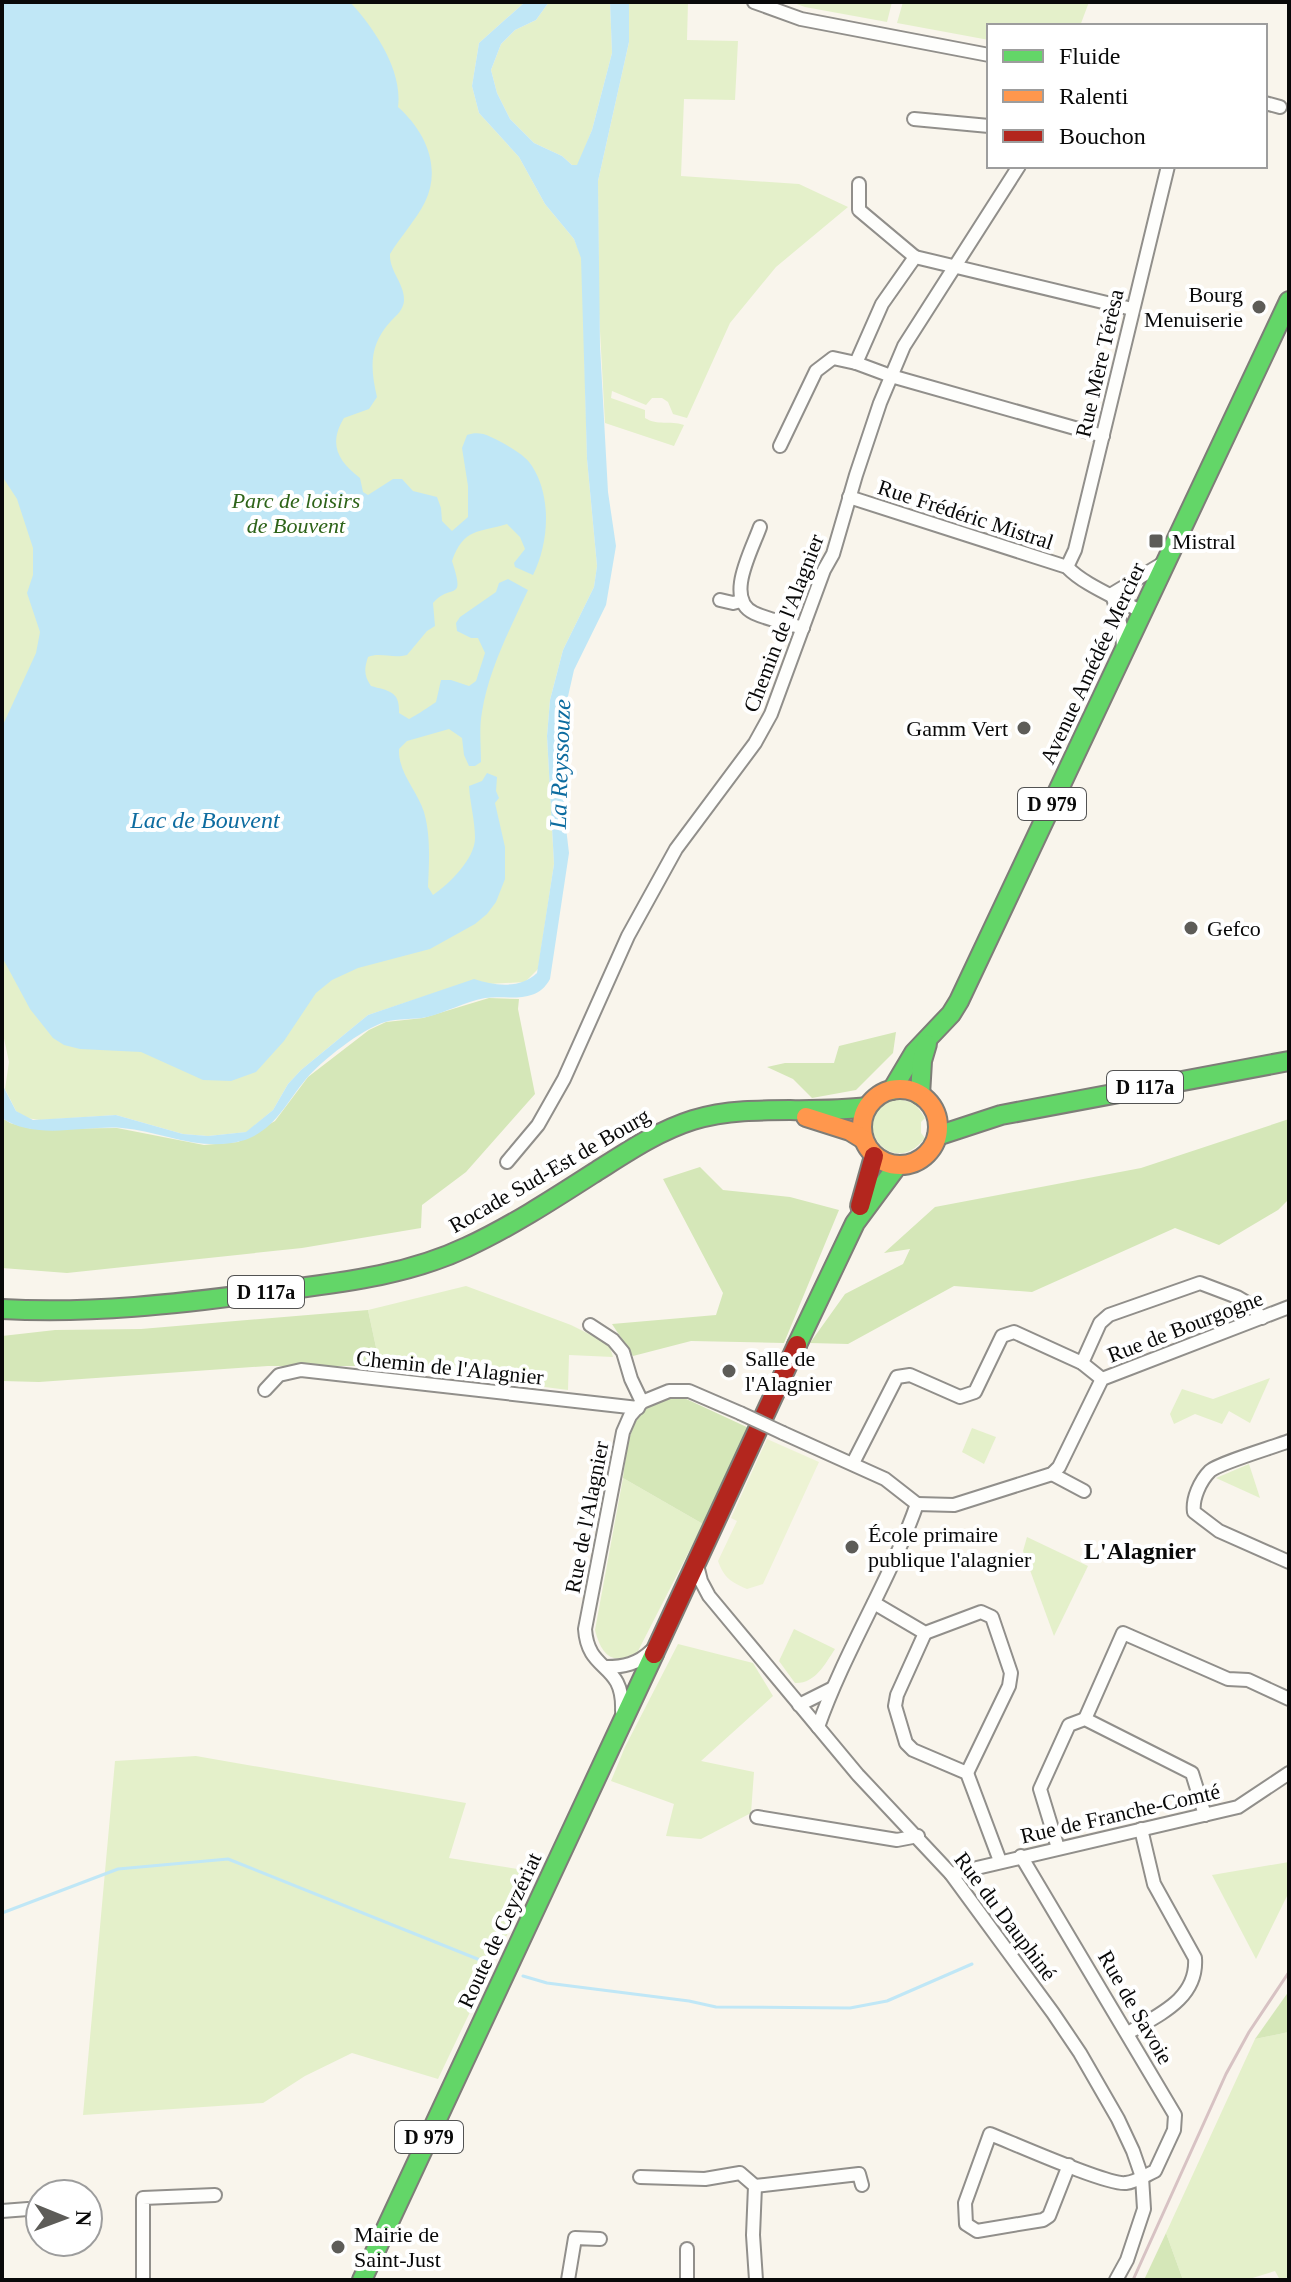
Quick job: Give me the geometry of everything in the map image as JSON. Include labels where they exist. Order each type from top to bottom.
[{"type":"main road","name":"Avenue Amédée Mercier","points":[[892,1090],[914,1053],[959,1001],[1289,301]]},
{"type":"main road","name":"Avenue Amédée Mercier","points":[[920,1095],[922,1061],[928,1040]]},
{"type":"main road","name":"D 117a","points":[[937,1136],[1001,1115],[1289,1061]]},
{"type":"main road","points":[[892,1090],[920,1095],[934,1111],[937,1136],[933,1146],[918,1161],[898,1165],[885,1163],[874,1156],[863,1139],[863,1117],[867,1107],[878,1096],[892,1090]]},
{"type":"main road","name":"D 117a","points":[[787,1111],[824,1112],[867,1107]]},
{"type":"main road","name":"Rocade Sud-Est de Bourg","points":[[2,1309],[77,1312],[129,1309],[373,1278],[424,1265],[465,1248],[668,1129],[720,1112],[753,1109],[787,1111]]},
{"type":"main road","name":"D 117a","points":[[787,1111],[850,1131],[863,1139]]},
{"type":"main road","name":"D 117a","points":[[934,1111],[1001,1115]]},
{"type":"main road","name":"D 979","points":[[679,1601],[855,1223],[874,1156]]},
{"type":"main road","name":"D 979","points":[[855,1223],[898,1165]]},
{"type":"main road","name":"Route de Ceyzériat","points":[[362,2280],[679,1601]]},
{"type":"street","points":[[754,2],[801,19],[987,55]]},
{"type":"street","points":[[1267,104],[1280,107]]},
{"type":"street","points":[[914,119],[987,126]]},
{"type":"street","name":"Chemin de l'Alagnier","points":[[507,1162],[538,1125],[564,1079],[628,936],[676,849],[755,743],[771,714],[824,570],[833,554],[849,497],[904,346],[1018,168]]},
{"type":"street","name":"Rue Mère Térèsa","points":[[1067,567],[1075,550],[1167,168]]},
{"type":"street","points":[[859,184],[859,210],[915,257],[1132,309]]},
{"type":"street","points":[[856,363],[882,304],[915,257]]},
{"type":"street","points":[[780,446],[816,371],[833,358],[1103,436]]},
{"type":"street","name":"Rue Frédéric Mistral","points":[[849,497],[1067,567],[1080,580],[1112,594],[1143,613]]},
{"type":"street","points":[[760,527],[739,586],[741,601],[751,613],[803,628]]},
{"type":"street","points":[[1123,655],[1122,630],[1112,594],[1167,561]]},
{"type":"street","points":[[720,600],[741,601]]},
{"type":"street","points":[[1082,1363],[1100,1323],[1109,1315],[1200,1283],[1237,1297],[1262,1318]]},
{"type":"street","name":"Rue de Bourgogne","points":[[1052,1474],[1059,1467],[1102,1379],[1289,1307]]},
{"type":"street","points":[[590,1325],[613,1340],[623,1352],[640,1405],[669,1391],[689,1391],[853,1463],[885,1479],[917,1504],[954,1505],[1052,1474],[1084,1491]]},
{"type":"street","points":[[853,1463],[897,1377],[910,1375],[960,1397],[975,1392],[1002,1336],[1014,1332],[1082,1363],[1102,1379]]},
{"type":"street","name":"Chemin de l'Alagnier","points":[[265,1390],[279,1375],[301,1370],[640,1405]]},
{"type":"street","name":"Rue de l'Alagnier","points":[[621,1726],[622,1691],[606,1667],[594,1659],[586,1643],[585,1629],[623,1432],[640,1405]]},
{"type":"street","points":[[1289,1441],[1211,1470],[1193,1503],[1194,1512],[1219,1531],[1289,1562]]},
{"type":"street","points":[[818,1727],[831,1689],[874,1603],[917,1504]]},
{"type":"street","points":[[697,1562],[701,1581],[709,1596],[799,1705],[831,1689]]},
{"type":"street","points":[[679,1601],[698,1594],[709,1596]]},
{"type":"street","points":[[874,1603],[925,1633]]},
{"type":"street","points":[[967,1773],[913,1750],[906,1743],[895,1706],[925,1633],[981,1612],[992,1617],[1011,1673],[1009,1686],[967,1773],[1000,1861]]},
{"type":"street","points":[[1058,1848],[1040,1789],[1069,1725],[1085,1719],[1123,1633],[1228,1679],[1248,1680],[1289,1699]]},
{"type":"street","points":[[606,1667],[621,1667],[638,1661],[648,1655],[661,1639]]},
{"type":"street","name":"Rue du Dauphiné","points":[[799,1705],[858,1775],[951,1874],[1053,2013],[1118,2119],[1142,2177]]},
{"type":"street","points":[[1085,1719],[1192,1773],[1205,1815]]},
{"type":"street","name":"Rue de Franche-Comté","points":[[951,1874],[1238,1807],[1289,1773]]},
{"type":"street","points":[[757,1817],[897,1840],[918,1836]]},
{"type":"street","points":[[1128,2033],[1179,2002],[1186,1994],[1196,1970],[1195,1958],[1154,1884],[1141,1829]]},
{"type":"street","name":"Rue de Savoie","points":[[1021,1856],[1175,2115],[1174,2130],[1155,2171],[1142,2177]]},
{"type":"street","points":[[1069,2165],[1049,2216],[1043,2220],[977,2231],[966,2224],[965,2203],[990,2134],[1116,2183],[1128,2183],[1142,2177],[1144,2209],[1127,2260],[1116,2280]]},
{"type":"street","points":[[640,2177],[705,2179],[740,2173],[755,2186],[859,2174],[862,2185]]},
{"type":"street","points":[[755,2186],[753,2235],[756,2280]]},
{"type":"street","points":[[143,2280],[143,2198],[215,2195]]},
{"type":"street","points":[[2,2211],[24,2209]]},
{"type":"street","points":[[568,2280],[575,2238],[600,2239]]},
{"type":"street","points":[[687,2249],[687,2280]]},
{"type":"green space","name":"Lac de Bouvent","points":[[2,2],[525,2],[479,43],[472,86],[479,113],[519,157],[545,204],[574,239],[582,258],[587,459],[597,566],[594,587],[563,650],[550,700],[547,736],[554,864],[538,969],[525,982],[488,984],[474,980],[368,1015],[301,1070],[288,1084],[273,1110],[247,1132],[208,1136],[183,1134],[116,1115],[40,1120],[26,1118],[16,1111],[5,1089],[9,1062],[2,1029]]},
{"type":"green space","points":[[549,2],[610,2],[612,53],[592,130],[578,165],[572,165],[562,156],[534,143],[510,119],[497,93],[491,70],[501,44],[515,30],[536,20]]},
{"type":"green space","points":[[629,2],[688,2],[687,40],[738,41],[735,100],[684,99],[681,176],[799,184],[848,207],[776,267],[730,323],[687,418],[673,414],[668,402],[662,398],[652,398],[646,405],[612,391],[611,398],[645,410],[645,418],[684,425],[674,446],[605,423],[599,313],[598,181],[629,42]]},
{"type":"green space","points":[[791,2],[892,2],[887,22]]},
{"type":"green space","points":[[903,2],[1089,2],[1081,24],[987,24],[987,40],[897,23]]},
{"type":"green space","points":[[489,998],[519,999],[518,1009],[535,1094],[466,1172],[422,1205],[421,1228],[302,1248],[67,1273],[2,1268],[2,1118],[32,1129],[117,1128],[204,1145],[238,1142],[275,1121],[308,1077],[369,1030],[386,1022],[423,1018]]},
{"type":"green space","points":[[896,1032],[893,1053],[856,1090],[812,1098],[793,1079],[767,1067],[785,1063],[834,1063],[839,1046]]},
{"type":"green space","points":[[898,1099],[915,1103],[925,1118],[921,1122],[921,1133],[925,1138],[911,1150],[897,1153],[886,1149],[877,1140],[873,1129],[874,1116],[882,1106]]},
{"type":"green space","points":[[1289,1119],[1289,1199],[1278,1210],[1219,1245],[1175,1228],[1032,1292],[954,1286],[848,1344],[810,1343],[845,1294],[903,1264],[910,1249],[884,1253],[935,1207],[1141,1168]]},
{"type":"green space","points":[[700,1167],[723,1190],[790,1197],[839,1210],[784,1343],[691,1341],[633,1356],[612,1324],[716,1315],[723,1293],[663,1179]]},
{"type":"green space","points":[[466,1286],[571,1325],[609,1344],[613,1357],[569,1355],[568,1390],[380,1366],[368,1310]]},
{"type":"green space","points":[[368,1310],[380,1366],[268,1366],[39,1382],[2,1381],[2,1336],[55,1330],[141,1329]]},
{"type":"green space","points":[[1270,1378],[1250,1423],[1229,1411],[1222,1424],[1195,1414],[1174,1424],[1170,1414],[1182,1389],[1213,1399]]},
{"type":"green space","points":[[682,1397],[751,1429],[703,1524],[623,1478],[630,1436],[639,1416],[655,1402]]},
{"type":"green space","points":[[972,1428],[996,1437],[984,1464],[962,1452]]},
{"type":"green space","points":[[767,1439],[819,1462],[763,1584],[747,1589],[729,1579],[718,1561],[737,1521],[731,1518]]},
{"type":"green space","points":[[1249,1464],[1260,1498],[1216,1478]]},
{"type":"green space","points":[[623,1478],[703,1524],[637,1653],[621,1659],[604,1652],[595,1630]]},
{"type":"green space","points":[[1027,1537],[1088,1566],[1054,1636],[1023,1551]]},
{"type":"green space","points":[[794,1629],[835,1649],[819,1672],[808,1680],[795,1683],[779,1661]]},
{"type":"green space","points":[[678,1644],[753,1663],[773,1696],[701,1761],[754,1772],[751,1813],[701,1839],[666,1836],[674,1804],[611,1781]]},
{"type":"green space","points":[[196,1756],[466,1803],[449,1858],[537,1872],[438,2079],[352,2053],[305,2076],[263,2103],[83,2115],[115,1761]]},
{"type":"green space","points":[[1289,1862],[1289,1892],[1256,1959],[1212,1875]]},
{"type":"green space","points":[[1289,1991],[1289,2032],[1255,2039]]},
{"type":"green space","points":[[1289,2032],[1289,2280],[1280,2280],[1275,2271],[1246,2280],[1183,2280],[1166,2233],[1255,2039]]},
{"type":"green space","points":[[1166,2233],[1183,2280],[1144,2280]]},
{"type":"water","name":"Lac de Bouvent","points":[[2,2],[350,2],[385,50],[396,79],[398,107],[423,138],[432,176],[425,202],[390,254],[404,301],[375,348],[373,376],[377,397],[369,409],[344,418],[337,436],[338,451],[346,465],[360,478],[363,492],[368,495],[393,479],[402,479],[413,491],[437,497],[442,521],[452,531],[468,517],[468,486],[462,448],[467,435],[486,435],[519,453],[532,466],[543,492],[545,535],[533,575],[515,567],[514,563],[525,549],[520,537],[507,524],[474,533],[462,542],[452,561],[457,588],[433,603],[435,626],[407,655],[368,657],[365,669],[371,686],[392,693],[398,700],[399,713],[409,719],[436,702],[441,680],[469,686],[476,681],[485,653],[478,638],[457,631],[456,623],[460,617],[496,592],[499,583],[508,579],[528,590],[501,650],[485,696],[481,762],[469,766],[462,738],[449,729],[407,741],[399,749],[405,774],[426,821],[428,887],[433,895],[460,870],[474,846],[469,786],[482,781],[487,773],[497,777],[499,798],[495,803],[505,847],[505,879],[496,902],[475,924],[430,949],[358,968],[332,980],[316,993],[284,1041],[256,1072],[231,1081],[203,1080],[141,1052],[80,1049],[64,1045],[53,1038],[30,1009],[2,957],[2,727],[36,653],[40,632],[27,593],[33,575],[33,548],[17,499],[2,476]]},
{"type":"water","name":"La Reyssouze","points":[[525,2],[549,2],[536,20],[515,30],[501,44],[491,70],[497,93],[510,119],[534,143],[577,165],[592,130],[612,53],[610,2],[629,2],[629,42],[598,181],[600,346],[608,492],[616,546],[606,605],[574,670],[564,714],[564,811],[569,853],[550,979],[537,993],[529,996],[485,998],[427,1017],[390,1021],[376,1026],[321,1063],[271,1124],[241,1141],[196,1143],[122,1128],[45,1130],[15,1125],[2,1118],[2,1084],[16,1111],[33,1120],[116,1115],[183,1134],[208,1136],[246,1132],[273,1110],[288,1084],[301,1070],[368,1015],[474,979],[507,985],[523,982],[537,973],[554,864],[547,736],[550,700],[563,650],[594,587],[597,566],[587,459],[581,258],[574,239],[545,204],[519,157],[479,113],[472,86],[479,43]]},
{"type":"waterway","points":[[2,1913],[118,1869],[228,1859],[485,1962]]},
{"type":"waterway","points":[[523,1976],[547,1983],[716,2007],[850,2008],[887,2001],[972,1964]]},
{"type":"railway","points":[[1133,2280],[1226,2074],[1249,2032],[1289,1972]]},
{"type":"traffic: fast","points":[[892,1090],[914,1053],[951,1014],[959,1001],[1289,301]]},
{"type":"traffic: fast","points":[[920,1095],[922,1061],[927,1044]]},
{"type":"traffic: fast","points":[[937,1136],[1001,1115],[1289,1061]]},
{"type":"traffic: fast","points":[[2,1309],[68,1310],[168,1304],[394,1272],[443,1257],[484,1239],[643,1142],[693,1120],[736,1112],[867,1107]]},
{"type":"traffic: fast","points":[[797,1345],[855,1223],[898,1165]]},
{"type":"traffic: fast","points":[[362,2280],[654,1654]]},
{"type":"traffic: slow","points":[[900,1089],[915,1092],[927,1100],[935,1112],[938,1127],[935,1142],[927,1154],[915,1162],[900,1165],[885,1162],[873,1154],[865,1142],[862,1127],[865,1112],[873,1100],[885,1092],[900,1089]]},
{"type":"traffic: slow","points":[[806,1117],[850,1131],[863,1139]]},
{"type":"traffic: jam","points":[[860,1206],[874,1156]]},
{"type":"traffic: jam","points":[[654,1654],[797,1345]]},
{"type":"place","name":"Bourg Menuiserie","points":[[1259,307]]},
{"type":"place","name":"Mistral","points":[[1156,541]]},
{"type":"place","name":"Gamm Vert","points":[[1024,728]]},
{"type":"place","name":"Gefco","points":[[1191,928]]},
{"type":"place","name":"Salle de l'Alagnier","points":[[729,1371]]},
{"type":"place","name":"École primaire publique l'alagnier","points":[[852,1547]]},
{"type":"place","name":"Mairie de Saint-Just","points":[[338,2247]]},
{"type":"district","name":"L'Alagnier","points":[[1140,1551]]},
{"type":"park label","name":"Parc de loisirs de Bouvent","points":[[296,512]]}]
